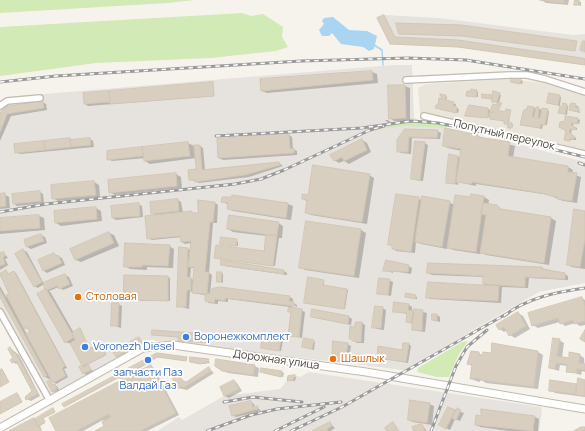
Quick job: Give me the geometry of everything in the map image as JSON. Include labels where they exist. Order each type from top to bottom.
[{"type":"street","points":[[406,80],[510,75],[527,76],[545,79],[585,92]]},
{"type":"street","points":[[0,106],[7,102],[40,98]]},
{"type":"street","name":"Попутный переулок","points":[[424,116],[585,154]]},
{"type":"street","points":[[0,312],[50,401]]},
{"type":"street","name":"Дорожная улица","points":[[0,428],[143,348],[173,345],[366,372],[585,409]]},
{"type":"shaded area","points":[[384,15],[439,18],[573,35],[585,34],[585,65],[458,47],[390,44],[377,18]]},
{"type":"shaded area","points":[[393,65],[412,65],[414,118],[478,135],[478,137],[510,142],[585,162],[585,283],[539,292],[404,370],[150,340],[49,395],[0,310],[0,105],[7,97]]},
{"type":"shaded area","points":[[510,79],[544,83],[585,96],[585,152],[420,113],[418,88],[426,84]]},
{"type":"shaded area","points":[[309,372],[541,407],[542,410],[539,431],[157,431],[179,417],[182,420],[224,396],[280,389],[287,381],[288,376],[295,375],[300,377]]},
{"type":"green space","points":[[0,0],[194,0],[168,3],[0,13]]},
{"type":"green space","points":[[242,13],[251,16],[263,14],[283,27],[282,37],[288,47],[276,51],[211,58],[96,63],[0,76],[0,27]]},
{"type":"green space","points":[[411,121],[448,125],[447,128],[408,126],[378,129],[384,126]]},
{"type":"green space","points":[[468,341],[458,356],[449,377],[437,377],[417,372],[418,368],[462,342]]},
{"type":"water","points":[[333,17],[349,30],[367,31],[377,36],[374,49],[369,51],[363,47],[341,44],[332,33],[329,36],[322,36],[319,30],[324,24],[322,21],[324,18]]},
{"type":"building","points":[[540,0],[564,0],[564,3]]},
{"type":"building","points":[[575,0],[579,0],[579,5],[574,5]]},
{"type":"building","points":[[384,15],[395,37],[458,40],[582,58],[585,59],[585,65],[458,47],[390,44],[377,18]]},
{"type":"building","points":[[396,23],[461,25],[577,41],[575,51],[462,36],[399,34]]},
{"type":"building","points":[[583,41],[585,41],[585,52],[580,50]]},
{"type":"building","points":[[372,71],[373,80],[261,91],[260,79]]},
{"type":"building","points":[[512,77],[521,78],[520,84],[511,82]]},
{"type":"building","points":[[213,82],[214,96],[110,104],[109,91]]},
{"type":"building","points":[[388,85],[405,85],[406,118],[389,119]]},
{"type":"building","points":[[471,89],[477,90],[476,97],[466,96],[467,91],[471,91]]},
{"type":"building","points":[[109,91],[110,102],[84,104],[83,93]]},
{"type":"building","points":[[493,91],[500,93],[497,102],[492,102]]},
{"type":"building","points":[[549,93],[560,95],[558,105],[547,103]]},
{"type":"building","points":[[440,94],[446,95],[445,100],[454,102],[453,106],[457,107],[456,113],[435,108],[436,105],[438,105],[439,98],[442,99]]},
{"type":"building","points":[[482,94],[492,95],[492,99],[482,98]]},
{"type":"building","points":[[43,101],[44,108],[7,114],[0,132],[0,113],[5,107]]},
{"type":"building","points":[[497,102],[502,103],[498,110],[505,112],[506,109],[511,110],[508,122],[512,123],[512,128],[508,128],[507,124],[504,124],[504,121],[490,119],[489,113],[494,112],[491,112],[491,108],[493,104],[497,105]]},
{"type":"building","points":[[563,103],[567,104],[565,114],[558,113],[560,106],[562,107]]},
{"type":"building","points":[[570,104],[576,104],[575,107],[579,108],[578,112],[569,110]]},
{"type":"building","points":[[469,105],[488,108],[488,118],[465,116]]},
{"type":"building","points":[[528,106],[534,107],[532,117],[534,117],[536,107],[539,107],[538,118],[540,118],[542,108],[548,109],[545,125],[541,124],[540,128],[520,125],[523,112]]},
{"type":"building","points":[[565,116],[578,118],[577,124],[572,123],[571,125],[576,128],[575,130],[570,129],[569,132],[574,136],[574,139],[570,139],[570,141],[564,140],[566,131],[559,127],[560,122],[565,121]]},
{"type":"building","points":[[445,128],[478,135],[478,137],[510,142],[508,156],[568,166],[568,172],[577,173],[572,201],[557,199],[557,197],[547,194],[472,182],[471,184],[456,182],[461,149],[443,146]]},
{"type":"building","points":[[405,129],[438,130],[437,138],[409,137],[408,152],[397,152],[397,140]]},
{"type":"building","points":[[289,134],[290,149],[294,148],[294,153],[218,158],[217,139]]},
{"type":"building","points":[[70,138],[71,147],[45,150],[44,141]]},
{"type":"building","points":[[90,138],[91,145],[71,147],[70,140]]},
{"type":"building","points":[[362,139],[367,150],[344,161],[342,157],[334,161],[330,155]]},
{"type":"building","points":[[44,141],[45,150],[15,153],[14,144]]},
{"type":"building","points":[[415,141],[425,142],[420,180],[411,179]]},
{"type":"building","points":[[188,142],[190,156],[144,161],[142,147]]},
{"type":"building","points":[[194,145],[200,145],[202,170],[279,162],[280,165],[245,175],[195,182],[195,180],[189,180],[188,170],[196,169]]},
{"type":"building","points":[[142,147],[143,156],[107,160],[107,151]]},
{"type":"building","points":[[449,154],[458,156],[455,184],[446,183]]},
{"type":"building","points":[[313,165],[370,174],[362,222],[305,213],[307,200],[302,199],[302,194],[308,195]]},
{"type":"building","points":[[176,173],[177,186],[109,193],[108,180]]},
{"type":"building","points":[[94,181],[96,195],[52,199],[51,185]]},
{"type":"building","points":[[40,191],[41,201],[13,204],[12,194]]},
{"type":"building","points":[[5,193],[6,206],[0,207],[0,194]]},
{"type":"building","points":[[396,194],[419,197],[411,252],[392,249],[392,245],[388,245]]},
{"type":"building","points":[[471,194],[484,196],[476,252],[447,248],[455,195],[470,197]]},
{"type":"building","points":[[232,195],[288,203],[286,218],[227,209],[228,203],[221,202],[222,197],[232,197]]},
{"type":"building","points":[[422,196],[450,201],[442,247],[415,242]]},
{"type":"building","points":[[178,199],[179,211],[151,214],[150,202]]},
{"type":"building","points":[[198,200],[215,202],[213,222],[210,222],[205,272],[209,272],[207,294],[192,293],[194,267],[188,267],[191,241],[181,242],[180,236],[147,239],[145,216],[192,211],[192,213],[198,213]]},
{"type":"building","points":[[139,203],[140,216],[112,218],[111,206]]},
{"type":"building","points":[[483,203],[497,205],[501,209],[551,217],[544,263],[480,253],[486,215],[481,214]]},
{"type":"building","points":[[96,207],[97,219],[55,223],[54,211]]},
{"type":"building","points":[[574,209],[585,211],[585,239],[580,267],[567,265]]},
{"type":"building","points":[[39,215],[40,228],[0,231],[0,218]]},
{"type":"building","points":[[229,215],[279,222],[277,236],[227,229]]},
{"type":"building","points":[[306,221],[361,229],[354,276],[299,268]]},
{"type":"building","points":[[109,232],[114,243],[75,260],[70,249]]},
{"type":"building","points":[[41,234],[44,241],[26,247],[24,240]]},
{"type":"building","points":[[266,234],[277,236],[273,266],[214,258],[216,245],[264,251]]},
{"type":"building","points":[[221,237],[237,239],[236,246],[220,244]]},
{"type":"building","points":[[125,243],[170,245],[168,266],[142,265],[142,267],[124,267]]},
{"type":"building","points":[[179,247],[188,248],[187,277],[191,277],[191,290],[187,290],[186,307],[177,307]]},
{"type":"building","points":[[23,249],[42,282],[34,287],[15,254]]},
{"type":"building","points":[[4,252],[5,256],[3,257],[5,264],[0,266],[0,253]]},
{"type":"building","points":[[54,253],[56,256],[58,255],[62,263],[43,271],[38,260]]},
{"type":"building","points":[[221,260],[284,270],[284,274],[221,265]]},
{"type":"building","points":[[386,260],[409,265],[408,272],[383,271]]},
{"type":"building","points":[[428,263],[542,267],[542,269],[565,273],[565,279],[525,277],[525,287],[483,284],[483,276],[427,273]]},
{"type":"building","points":[[6,270],[8,274],[14,271],[65,366],[62,368],[66,376],[53,383],[26,334],[30,332],[27,327],[24,329],[6,295],[9,294],[0,274]]},
{"type":"building","points":[[217,272],[222,272],[221,282],[217,282]]},
{"type":"building","points":[[65,274],[70,284],[59,289],[57,285],[45,290],[43,283]]},
{"type":"building","points":[[124,275],[168,276],[168,301],[138,300],[138,293],[124,292]]},
{"type":"building","points":[[308,277],[324,280],[323,285],[347,289],[344,309],[304,303]]},
{"type":"building","points":[[379,278],[390,279],[388,295],[377,294]]},
{"type":"building","points":[[428,282],[499,286],[498,301],[426,298]]},
{"type":"building","points":[[220,287],[290,296],[289,301],[294,302],[294,306],[225,298],[225,301],[215,299],[214,303],[205,301],[205,294],[211,293],[212,289]]},
{"type":"building","points":[[46,289],[74,337],[65,343],[37,294]]},
{"type":"building","points":[[0,290],[47,376],[44,377],[0,297]]},
{"type":"building","points":[[406,293],[416,295],[415,299],[405,297]]},
{"type":"building","points":[[582,297],[585,306],[585,321],[574,324],[573,320],[560,324],[558,318],[532,326],[528,313]]},
{"type":"building","points":[[394,302],[409,304],[408,310],[413,311],[411,323],[406,322],[407,313],[393,312]]},
{"type":"building","points":[[112,303],[119,303],[118,326],[111,326]]},
{"type":"building","points":[[375,306],[383,307],[381,328],[372,328]]},
{"type":"building","points":[[289,307],[302,309],[299,337],[288,336],[291,312],[288,312]]},
{"type":"building","points":[[312,309],[349,316],[348,324],[311,317]]},
{"type":"building","points":[[414,309],[423,310],[422,331],[412,330]]},
{"type":"building","points":[[518,312],[526,326],[509,336],[504,327],[499,330],[496,325]]},
{"type":"building","points":[[432,314],[437,314],[437,321],[432,320]]},
{"type":"building","points":[[356,322],[362,322],[361,342],[353,341],[349,338],[350,326],[354,327]]},
{"type":"building","points":[[80,328],[89,348],[92,347],[93,349],[101,345],[106,354],[83,367],[70,343],[75,340],[72,333]]},
{"type":"building","points":[[152,330],[209,334],[209,343],[178,341],[178,337],[152,335]]},
{"type":"building","points":[[585,330],[585,342],[580,339]]},
{"type":"building","points":[[263,336],[281,339],[279,351],[261,348]]},
{"type":"building","points":[[139,337],[142,342],[116,357],[113,352]]},
{"type":"building","points":[[304,338],[314,340],[312,349],[302,347]]},
{"type":"building","points":[[553,338],[560,339],[557,356],[569,358],[569,352],[580,354],[579,363],[585,364],[585,370],[577,369],[577,373],[566,372],[567,364],[556,363],[555,369],[549,368]]},
{"type":"building","points":[[333,341],[348,343],[345,362],[332,360]]},
{"type":"building","points":[[403,343],[409,343],[406,362],[377,358],[378,346],[402,350]]},
{"type":"building","points":[[492,343],[538,351],[534,387],[480,380],[480,378],[470,379],[472,365],[467,364],[471,351],[479,352],[479,355],[482,356],[483,352],[491,353]]},
{"type":"building","points":[[10,347],[14,353],[15,352],[38,394],[26,400],[25,397],[32,391],[16,361],[12,363],[10,360],[13,358],[8,349]]},
{"type":"building","points":[[157,353],[187,357],[186,361],[157,357],[120,379],[119,377],[64,407],[62,404]]},
{"type":"building","points":[[357,354],[364,355],[363,362],[356,362]]},
{"type":"building","points":[[190,357],[209,359],[208,362],[200,364],[190,362]]},
{"type":"building","points":[[216,359],[255,365],[253,375],[222,371],[215,366]]},
{"type":"building","points":[[88,364],[91,370],[83,374],[79,367]]},
{"type":"building","points":[[151,365],[176,413],[140,431],[95,431],[104,426],[102,422],[111,417],[109,414],[76,431],[56,431],[49,418]]},
{"type":"building","points":[[209,367],[211,371],[183,388],[182,386],[177,389],[174,384],[175,383],[172,378],[178,374],[183,381],[186,382]]},
{"type":"building","points":[[261,368],[282,371],[281,377],[260,372]]},
{"type":"building","points":[[2,369],[9,382],[0,387],[0,370]]},
{"type":"building","points":[[295,375],[293,380],[287,381],[288,376]]},
{"type":"building","points":[[578,378],[585,380],[585,396],[576,395]]},
{"type":"building","points":[[50,380],[52,385],[55,384],[57,389],[52,392],[47,382]]},
{"type":"building","points":[[234,380],[239,389],[224,396],[220,387]]},
{"type":"building","points":[[550,380],[577,384],[575,394],[549,391]]},
{"type":"building","points":[[17,393],[22,402],[0,414],[0,402]]},
{"type":"building","points":[[410,400],[430,403],[427,423],[408,420]]},
{"type":"building","points":[[251,401],[253,407],[258,406],[258,409],[232,416],[229,406]]},
{"type":"building","points":[[448,407],[455,410],[446,429],[439,425]]},
{"type":"building","points":[[53,408],[55,412],[43,418],[45,422],[38,426],[35,419]]},
{"type":"building","points":[[457,408],[461,410],[456,420],[452,418]]},
{"type":"building","points":[[481,409],[535,416],[533,431],[475,425],[476,415],[481,416]]},
{"type":"building","points":[[34,418],[41,431],[9,431]]},
{"type":"building","points":[[330,422],[332,426],[327,429],[328,431],[312,431]]},
{"type":"building","points":[[393,422],[399,431],[387,431],[385,428]]},
{"type":"building","points":[[422,424],[425,431],[414,431],[412,427]]},
{"type":"building","points":[[581,427],[585,427],[585,431],[574,431]]},
{"type":"waterway","points":[[374,45],[382,50],[383,65]]},
{"type":"railway","points":[[0,82],[56,76],[301,61],[408,58],[466,60],[585,79]]},
{"type":"railway","points":[[216,136],[362,128],[411,121],[438,123],[483,132],[585,157]]},
{"type":"railway","points":[[0,212],[46,204],[235,184],[261,179],[284,170],[370,130],[384,126]]},
{"type":"railway","points":[[579,163],[585,165]]},
{"type":"railway","points":[[504,316],[532,300],[553,294],[585,288]]},
{"type":"railway","points":[[291,431],[342,407],[508,313]]},
{"type":"railway","points":[[431,431],[456,366],[467,347],[487,330]]},
{"type":"railway","points":[[224,402],[253,397],[302,402]]},
{"type":"railway","points":[[207,431],[251,415],[277,409],[341,402]]},
{"type":"railway","points":[[275,431],[324,407]]},
{"type":"place","name":"Столовая","points":[[78,297]]},
{"type":"place","name":"Воронежкомплект","points":[[186,337]]},
{"type":"place","name":"Voronezh Diesel","points":[[85,347]]},
{"type":"place","name":"Шашлык","points":[[333,359]]},
{"type":"place","name":"запчасти Паз Валдай Газ","points":[[148,360]]}]
